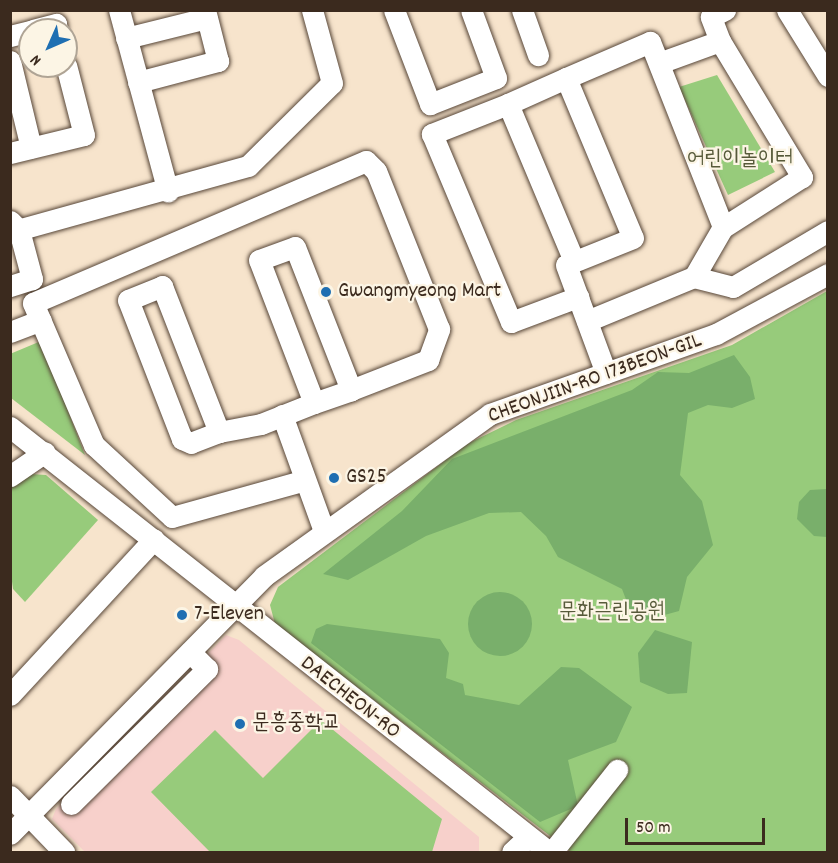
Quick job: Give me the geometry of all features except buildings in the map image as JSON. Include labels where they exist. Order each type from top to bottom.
[{"type":"street","points":[[119,10],[168,192]]},
{"type":"street","points":[[10,286],[32,279],[13,228],[168,192],[248,166],[332,83],[312,10]]},
{"type":"street","points":[[394,10],[430,104],[496,78],[471,10]]},
{"type":"street","points":[[522,10],[538,55]]},
{"type":"street","points":[[694,277],[722,228],[802,177],[720,41],[711,17],[725,10]]},
{"type":"street","points":[[787,10],[828,76]]},
{"type":"street","points":[[126,38],[206,14],[218,61],[138,82]]},
{"type":"street","points":[[658,63],[720,41]]},
{"type":"street","points":[[578,297],[511,322],[432,134],[508,104],[650,42],[722,228]]},
{"type":"street","points":[[10,61],[31,148]]},
{"type":"street","points":[[10,153],[84,135],[69,78]]},
{"type":"street","points":[[567,78],[633,238],[566,265],[606,373]]},
{"type":"street","points":[[508,104],[574,261]]},
{"type":"street","points":[[219,432],[162,286],[128,300],[182,439],[190,443],[219,432],[282,416],[428,360],[439,329],[376,171],[366,161],[33,303],[94,445],[172,518],[305,480]]},
{"type":"street","points":[[587,321],[694,277],[732,287],[828,231]]},
{"type":"street","points":[[314,403],[259,260],[295,246],[351,390]]},
{"type":"street","name":"CHEONJIIN-RO 173BEON-GIL","points":[[10,834],[190,652],[233,604],[324,531],[490,414],[766,318],[828,274]]},
{"type":"street","points":[[10,332],[41,320]]},
{"type":"street","points":[[282,416],[324,531]]},
{"type":"street","name":"DAECHEON-RO","points":[[10,427],[45,452],[528,837],[551,852]]},
{"type":"street","points":[[10,476],[45,452]]},
{"type":"street","points":[[10,695],[154,540]]},
{"type":"street","points":[[71,804],[207,669],[190,652]]},
{"type":"street","points":[[551,852],[617,770]]},
{"type":"street","points":[[10,796],[64,852]]},
{"type":"street","points":[[512,852],[528,837]]},
{"type":"shaded area","name":"문흥중학교","points":[[226,635],[239,640],[479,837],[479,852],[85,852],[52,819],[56,809]]},
{"type":"green space","name":"어린이놀이터","points":[[717,75],[775,172],[728,195],[679,87]]},
{"type":"green space","name":"문화근린공원","points":[[827,291],[827,852],[571,852],[275,624],[270,605],[278,587],[467,444],[516,420],[732,345]]},
{"type":"green space","points":[[41,341],[85,455],[11,398],[10,354]]},
{"type":"green space","points":[[734,355],[750,377],[755,399],[732,408],[708,405],[688,413],[680,475],[702,501],[713,545],[687,577],[679,611],[635,623],[622,589],[558,557],[546,536],[521,512],[489,513],[426,536],[348,580],[323,574],[402,511],[452,459],[632,390],[658,372],[689,373]]},
{"type":"green space","points":[[31,474],[46,475],[98,520],[25,602],[13,589],[11,574],[11,480]]},
{"type":"green space","points":[[827,489],[827,537],[814,536],[797,519],[799,502],[810,490]]},
{"type":"green space","points":[[500,592],[518,598],[526,606],[532,624],[526,642],[518,650],[500,656],[482,650],[474,642],[468,624],[474,606],[482,598]]},
{"type":"green space","points":[[327,624],[440,639],[449,653],[446,678],[463,684],[465,695],[519,705],[561,667],[579,668],[632,707],[616,742],[568,760],[578,806],[540,822],[311,643],[316,629]]},
{"type":"green space","points":[[655,630],[692,642],[687,693],[668,694],[640,682],[638,653]]},
{"type":"green space","points":[[321,720],[442,819],[432,852],[210,852],[151,792],[215,730],[263,778]]},
{"type":"place","name":"Gwangmyeong Mart","points":[[326,292]]},
{"type":"place","name":"GS25","points":[[334,478]]},
{"type":"place","name":"7-Eleven","points":[[182,615]]},
{"type":"place","name":"문흥중학교","points":[[240,724]]}]
